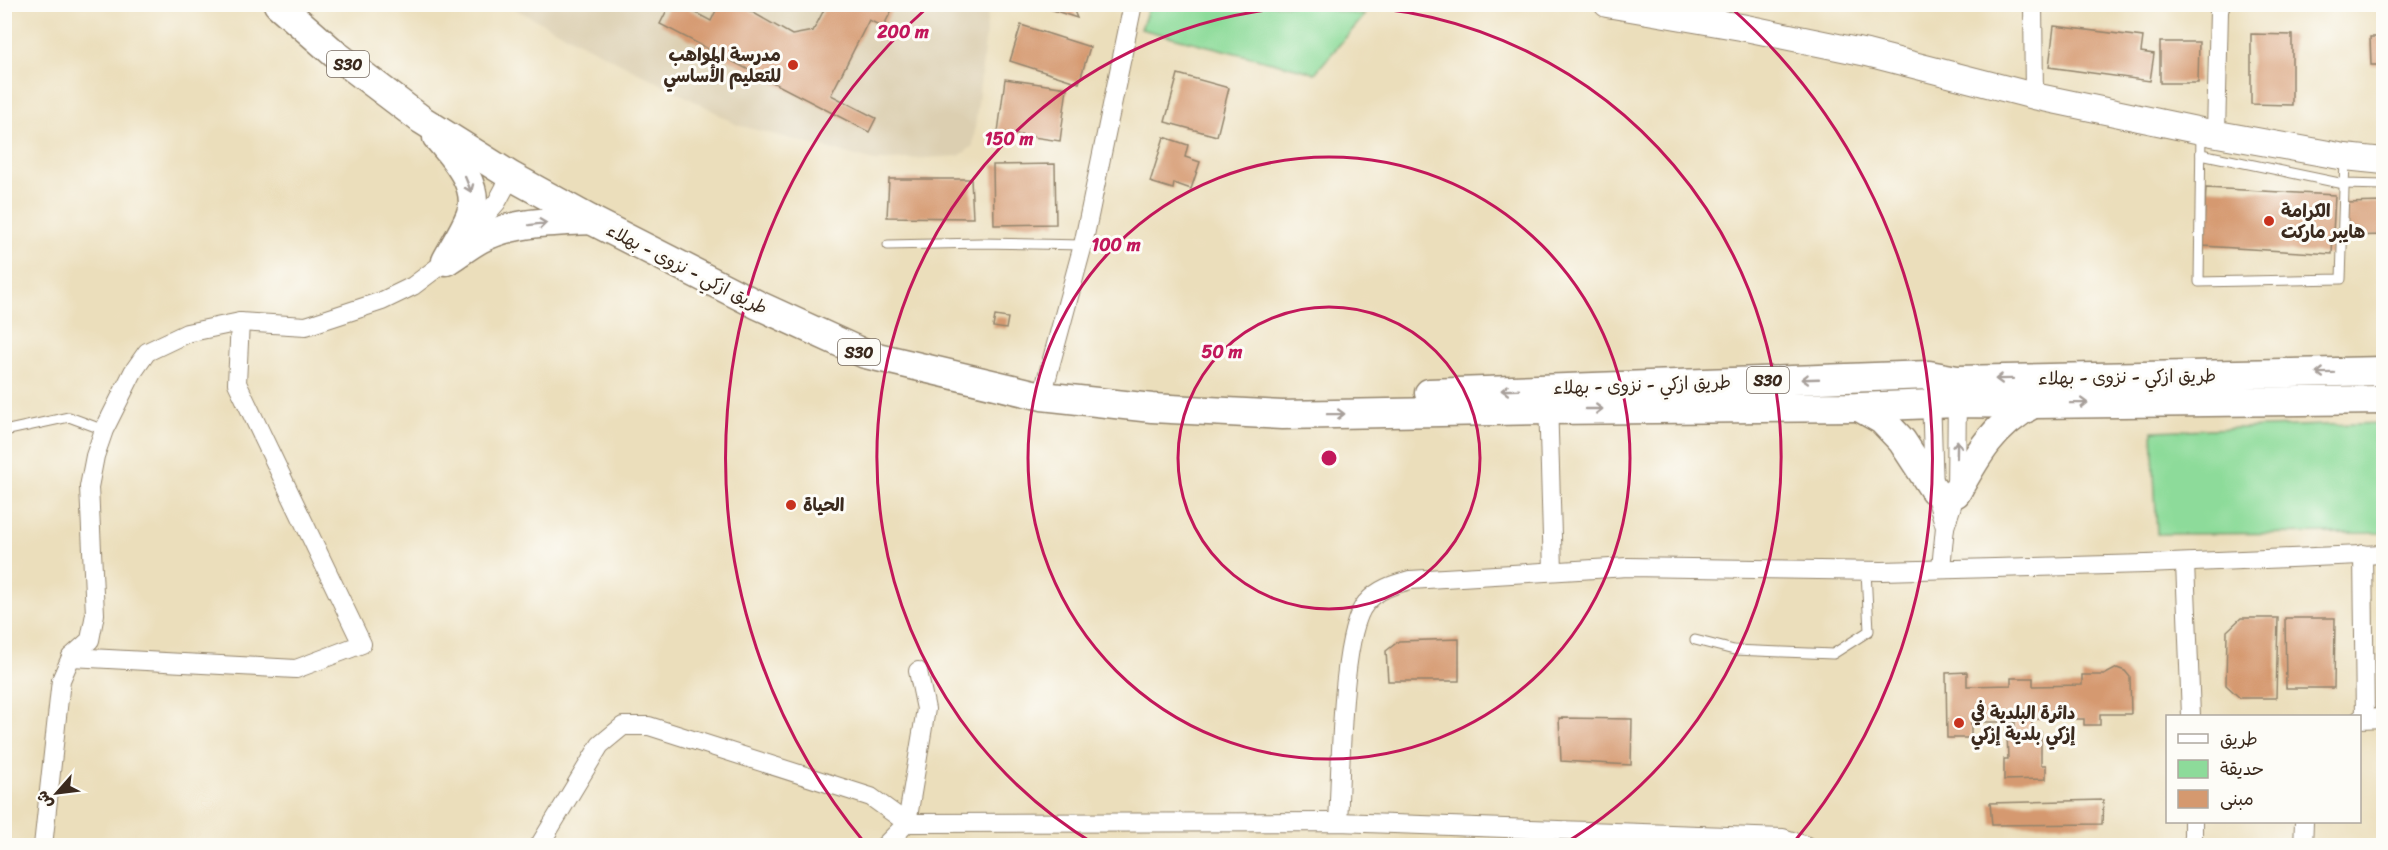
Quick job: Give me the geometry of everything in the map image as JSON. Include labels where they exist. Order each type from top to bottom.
[{"type":"main road","name":"طريق ازكي - نزوى - بهلاء","points":[[278,4],[335,54],[422,120],[512,176],[591,220],[758,305],[865,354],[1042,396],[1152,408],[1288,397],[1859,407],[1949,395],[2384,371]]},
{"type":"main road","points":[[422,120],[458,161],[472,190],[471,213],[446,261]]},
{"type":"main road","points":[[446,261],[481,239],[508,229],[539,223],[591,220]]},
{"type":"main road","name":"طريق ازكي - نزوى - بهلاء","points":[[1548,400],[1929,375],[1949,395],[2033,404],[2384,399]]},
{"type":"main road","points":[[1859,407],[1882,420],[1945,492],[1975,459],[1999,427],[2016,413],[2033,404]]},
{"type":"street","points":[[1042,396],[1083,245],[1133,4]]},
{"type":"street","points":[[1607,4],[1741,27],[1867,53],[2206,139],[2384,161]]},
{"type":"street","points":[[2034,4],[2034,96]]},
{"type":"street","points":[[2206,139],[2218,11],[2221,4]]},
{"type":"street","points":[[43,846],[61,680],[71,657],[90,640],[95,614],[89,487],[95,456],[105,430],[134,372],[147,352],[187,333],[240,322],[306,326],[382,301],[413,286],[446,261],[497,202],[512,176]]},
{"type":"street","points":[[71,657],[296,669],[362,644],[237,382],[240,322]]},
{"type":"street","points":[[1941,568],[1945,527],[1949,395]]},
{"type":"street","points":[[1945,492],[1949,395]]},
{"type":"street","points":[[1548,400],[1554,571]]},
{"type":"street","points":[[2363,554],[2370,718]]},
{"type":"street","points":[[1338,822],[1348,656],[1354,627],[1364,604],[1383,587],[1410,580],[1628,567],[1866,571],[2185,563],[2384,554]]},
{"type":"street","points":[[2185,563],[2191,715]]},
{"type":"street","points":[[884,846],[907,823],[926,709],[918,671]]},
{"type":"street","points":[[539,846],[600,745],[623,726],[649,726],[872,797],[907,823],[1338,822],[1510,838],[1783,838],[1808,846]]},
{"type":"street","points":[[2193,823],[2193,846]]},
{"type":"street","points":[[2303,846],[2304,823]]},
{"type":"lane","points":[[2345,157],[2344,184],[2341,279],[2199,282],[2206,139],[2344,184],[2384,185]]},
{"type":"lane","points":[[888,245],[981,243],[1083,245]]},
{"type":"lane","points":[[4,431],[69,417],[105,430]]},
{"type":"lane","points":[[1695,640],[1734,650],[1833,654],[1869,631],[1866,571]]},
{"type":"shaded area","points":[[507,5],[989,5],[973,146],[959,156],[875,161],[737,125]]},
{"type":"green space","points":[[1150,4],[1299,5],[1365,15],[1315,73],[1141,29]]},
{"type":"green space","points":[[2383,423],[2383,533],[2157,534],[2152,431]]},
{"type":"building","name":"مدرسة المواهب للتعليم الأساسي","points":[[670,4],[679,4],[711,21],[719,4],[738,4],[792,35],[813,31],[827,4],[895,4],[883,27],[869,20],[831,95],[876,118],[869,132],[660,24]]},
{"type":"building","points":[[1041,4],[1071,4],[1077,18],[1044,7]]},
{"type":"building","points":[[1021,25],[1090,47],[1079,83],[1010,61]]},
{"type":"building","points":[[2054,26],[2143,37],[2141,52],[2154,54],[2150,81],[2049,67]]},
{"type":"building","points":[[2251,34],[2292,35],[2292,105],[2251,104]]},
{"type":"building","points":[[2370,37],[2384,37],[2384,65],[2371,65]]},
{"type":"building","points":[[2160,42],[2199,42],[2198,83],[2160,83]]},
{"type":"building","points":[[1178,74],[1229,88],[1217,136],[1165,122]]},
{"type":"building","points":[[1005,79],[1067,88],[1060,141],[998,132]]},
{"type":"building","points":[[1164,137],[1188,145],[1185,157],[1200,162],[1191,189],[1174,183],[1173,189],[1150,182]]},
{"type":"building","points":[[1055,164],[1056,224],[994,225],[993,165]]},
{"type":"building","points":[[889,179],[971,179],[973,218],[887,217]]},
{"type":"building","name":"الكرامة هايبر ماركت","points":[[2206,188],[2335,195],[2332,254],[2203,246]]},
{"type":"building","points":[[2384,202],[2384,235],[2345,236],[2344,203]]},
{"type":"building","points":[[995,316],[1008,318],[1006,329],[993,327]]},
{"type":"building","points":[[2241,618],[2278,618],[2276,698],[2240,698],[2226,685],[2227,631]]},
{"type":"building","points":[[2285,618],[2335,618],[2334,688],[2286,688]]},
{"type":"building","points":[[1459,639],[1459,681],[1388,681],[1386,651],[1399,641]]},
{"type":"building","name":"دائرة البلدية في إزكي بلدية إزكي","points":[[2117,668],[2125,671],[2130,677],[2131,714],[2100,714],[2100,725],[2084,725],[2084,719],[2032,719],[2032,732],[2041,732],[2041,765],[2046,765],[2046,779],[2004,780],[2004,759],[2008,759],[2007,733],[2015,733],[2015,722],[1971,722],[1971,738],[1947,738],[1946,673],[1967,672],[1967,686],[2011,685],[2011,678],[2033,678],[2033,686],[2082,685],[2082,675],[2104,675]]},
{"type":"building","points":[[1559,718],[1632,719],[1631,765],[1561,761]]},
{"type":"building","points":[[2103,800],[2102,824],[1992,825],[1990,803]]},
{"type":"place","name":"مدرسة المواهب للتعليم الأساسي","points":[[793,65]]},
{"type":"place","name":"الكرامة هايبر ماركت","points":[[2269,221]]},
{"type":"place","name":"الحياة","points":[[791,505]]},
{"type":"place","name":"دائرة البلدية في إزكي بلدية إزكي","points":[[1959,723]]}]
